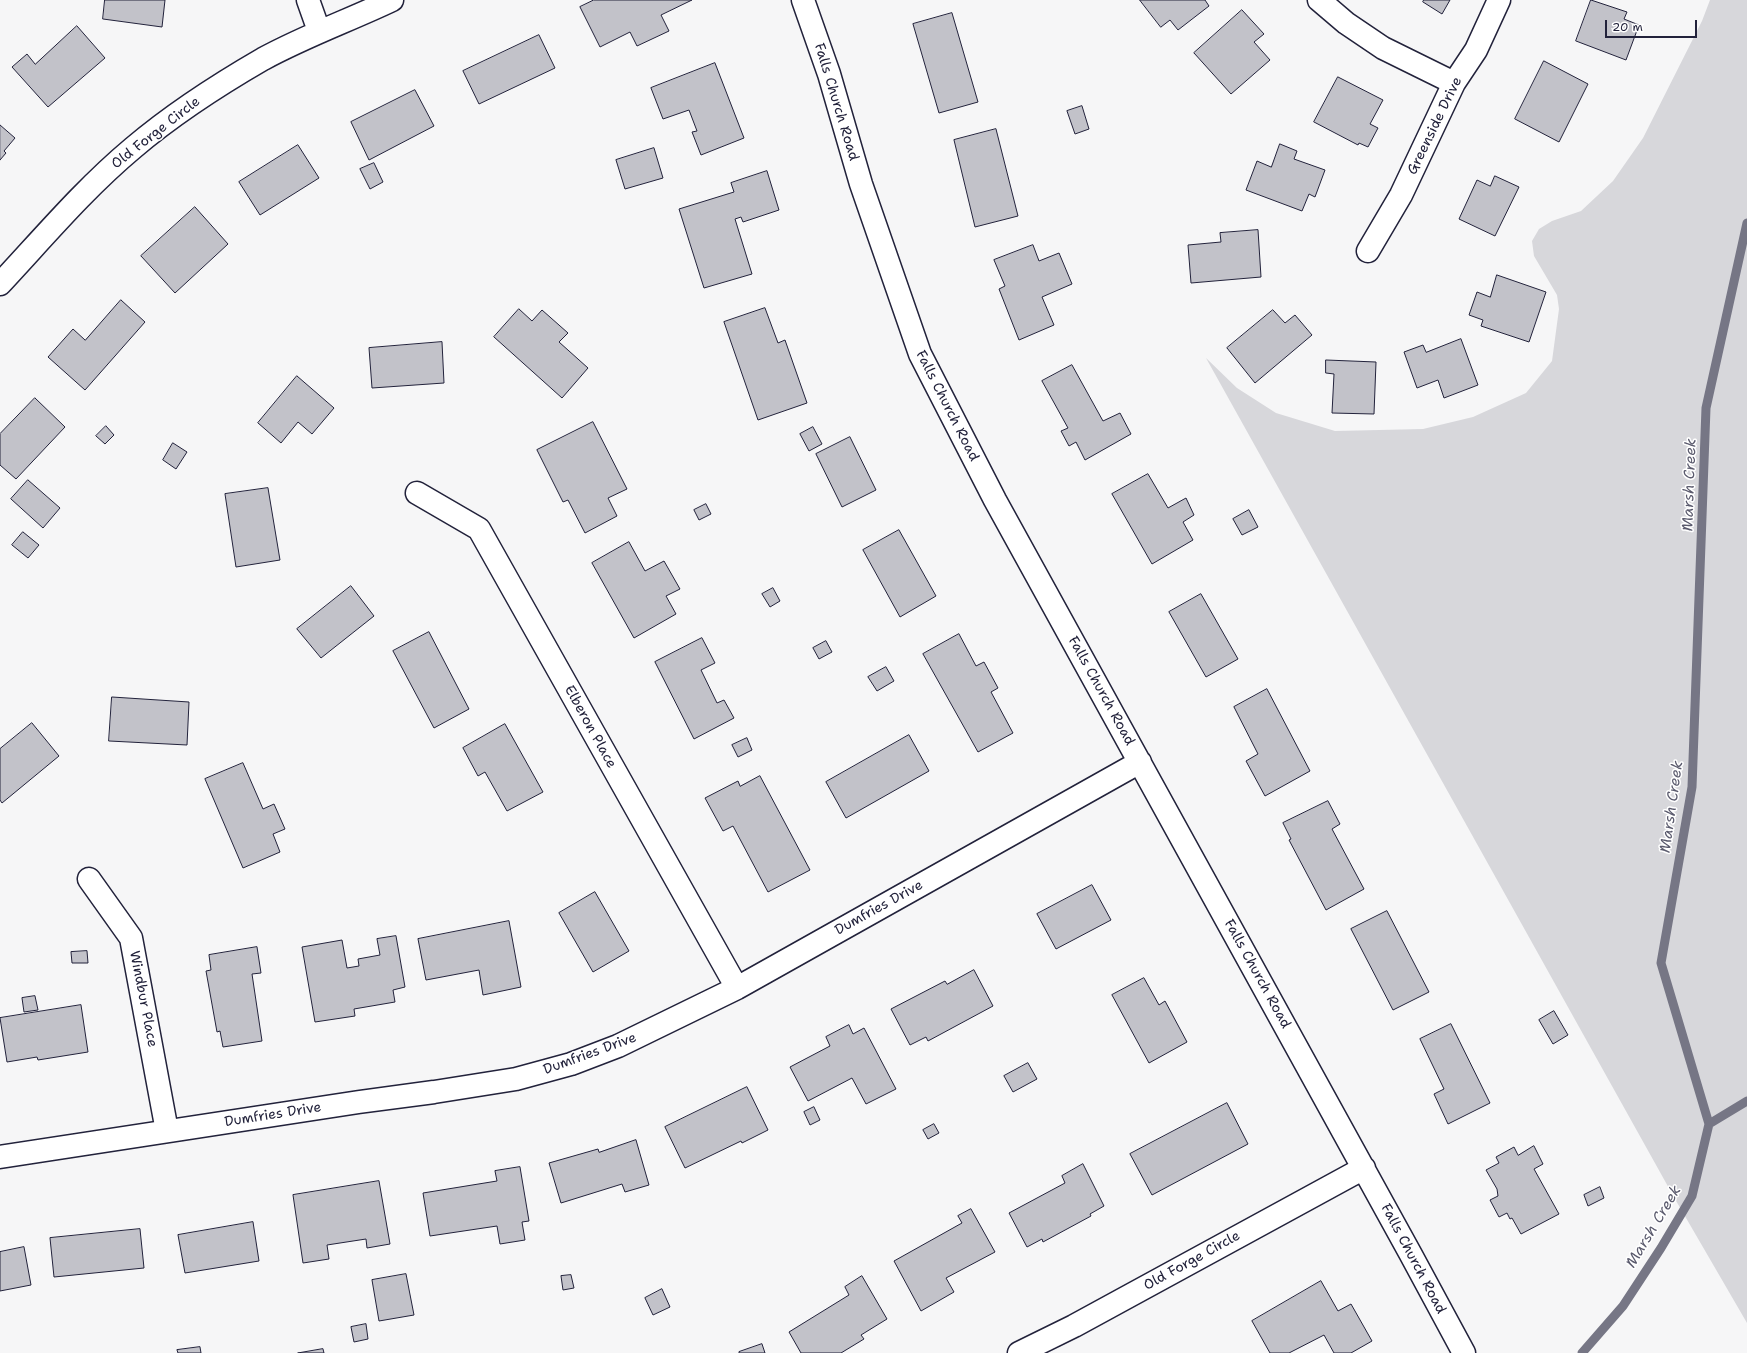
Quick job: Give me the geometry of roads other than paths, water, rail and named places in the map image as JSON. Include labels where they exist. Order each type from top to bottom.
[{"type":"street","points":[[308,0],[320,31]]},
{"type":"street","name":"Old Forge Circle","points":[[0,284],[90,188],[133,147],[207,93],[264,59],[320,31],[392,0]]},
{"type":"street","name":"Falls Church Road","points":[[803,0],[829,74],[860,184],[920,354],[995,500],[1364,1168],[1464,1353]]},
{"type":"street","points":[[1319,0],[1346,23],[1383,48],[1454,84]]},
{"type":"street","name":"Greenside Drive","points":[[1368,251],[1401,195],[1454,84],[1476,50],[1500,0]]},
{"type":"street","name":"Elberon Place","points":[[417,493],[479,529],[737,988]]},
{"type":"street","name":"Dumfries Drive","points":[[0,1157],[516,1079],[571,1064],[618,1046],[737,988],[1140,762]]},
{"type":"street","name":"Windbur Place","points":[[89,879],[131,938],[167,1131]]},
{"type":"street","name":"Old Forge Circle","points":[[1019,1353],[1074,1326],[1364,1168]]},
{"type":"waterway","name":"Marsh Creek","points":[[1582,1353],[1623,1306],[1661,1248],[1692,1196],[1709,1124],[1661,963],[1692,787],[1706,408],[1747,223]]},
{"type":"waterway","points":[[1709,1124],[1747,1101]]}]
